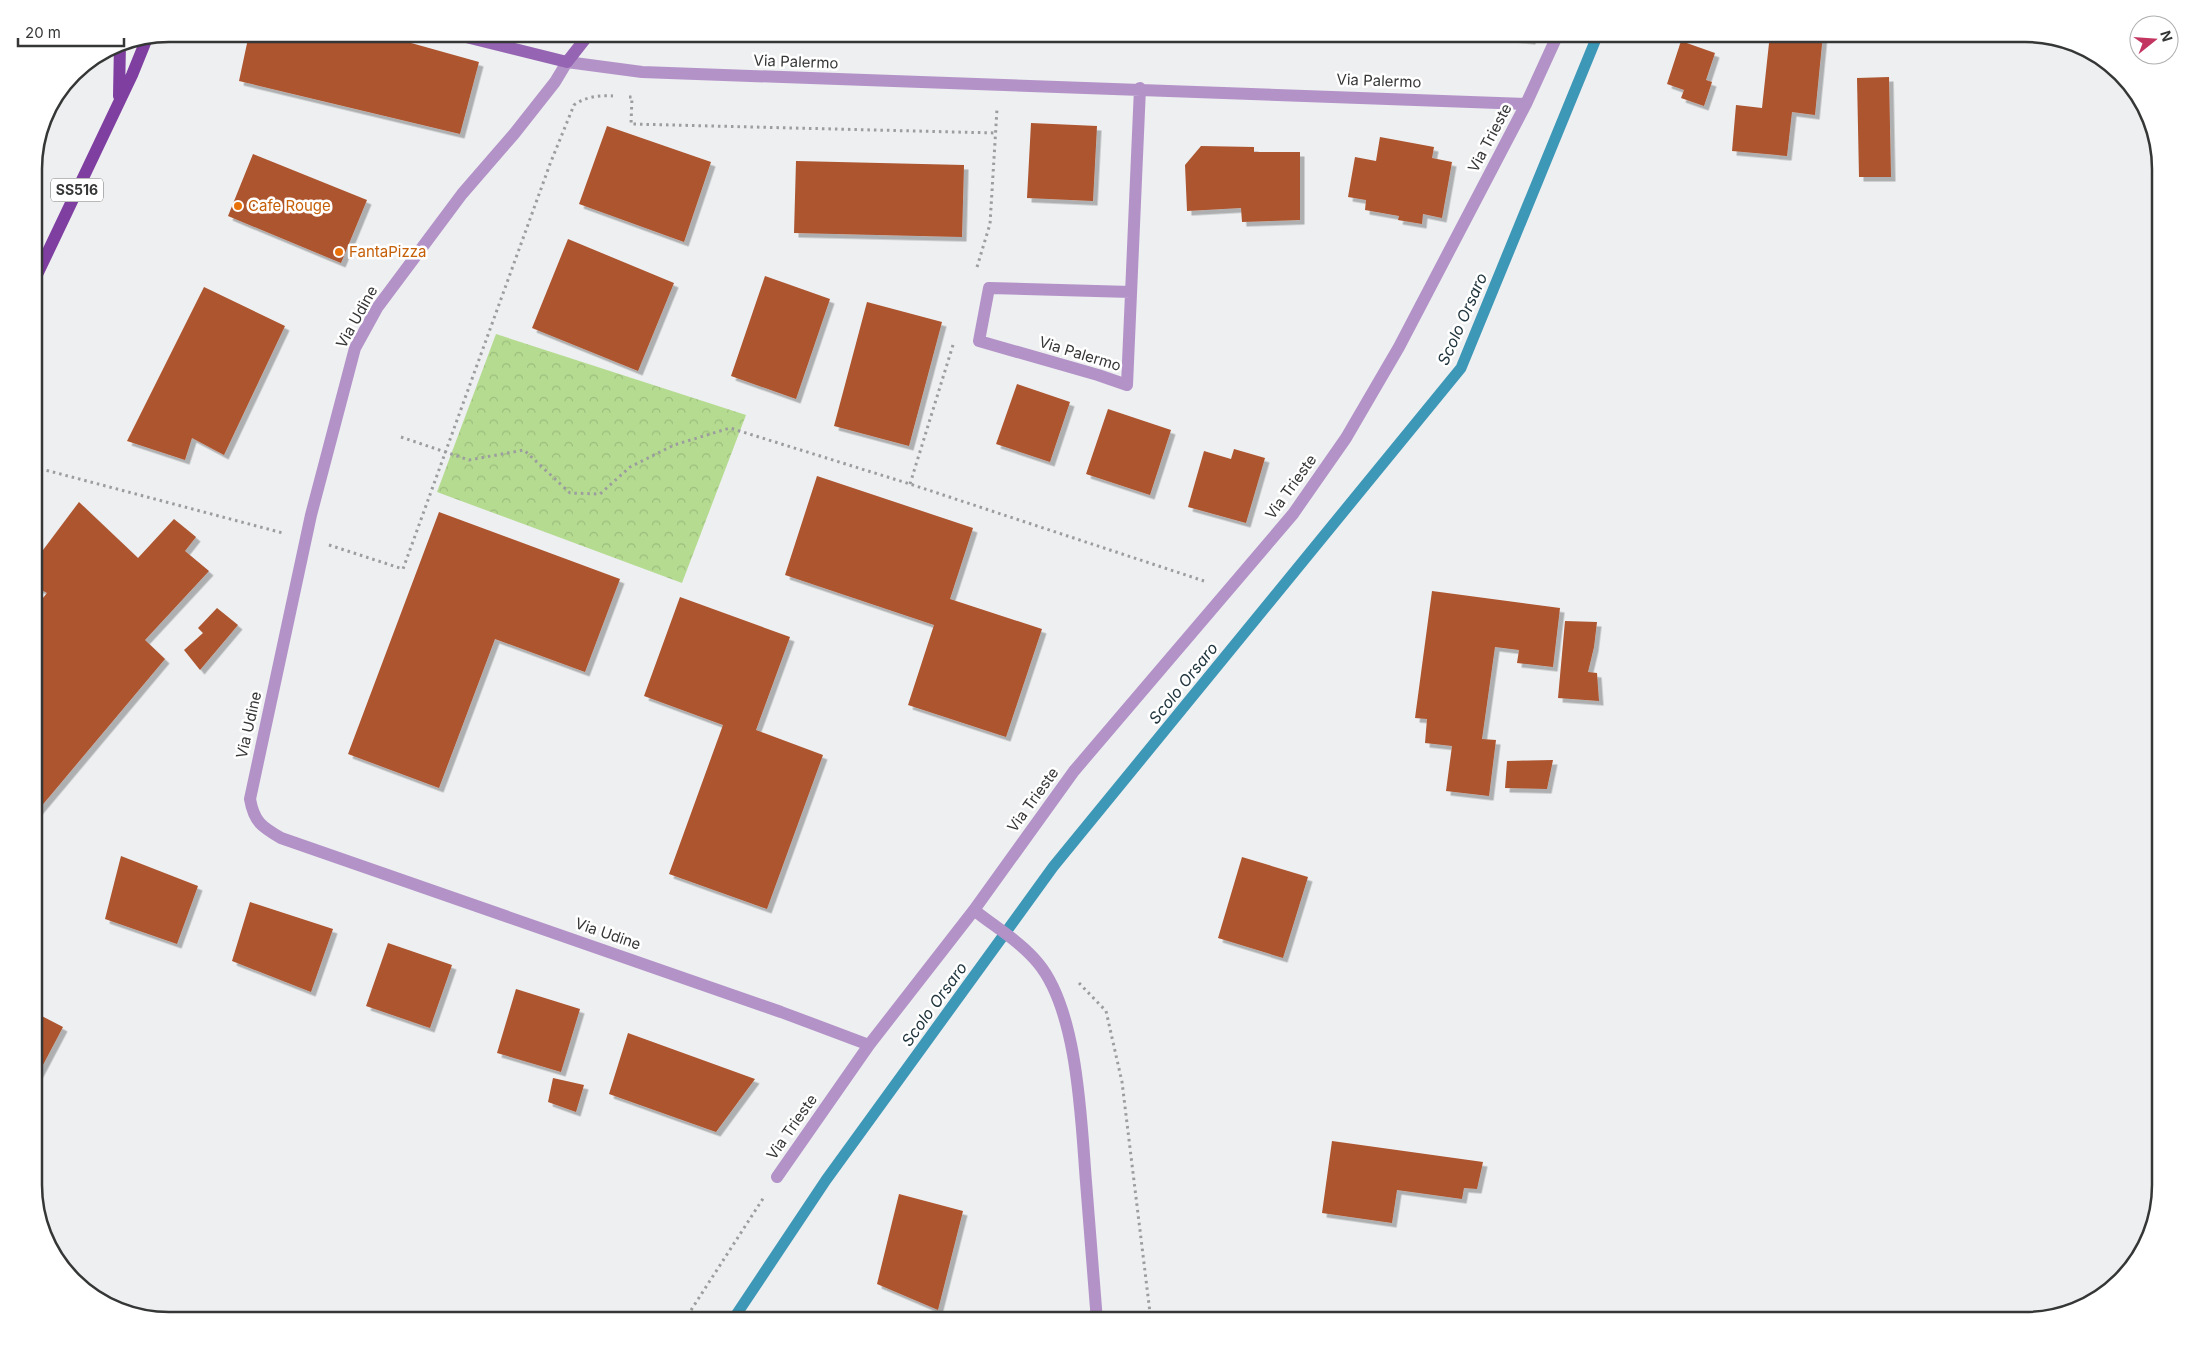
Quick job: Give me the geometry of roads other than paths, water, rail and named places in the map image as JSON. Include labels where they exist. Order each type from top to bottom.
[{"type":"main road","name":"SS516","points":[[43,262],[145,45]]},
{"type":"main road","name":"SS516","points":[[119,99],[120,53]]},
{"type":"street","name":"Via Trieste","points":[[777,1177],[869,1045],[974,910],[1074,771],[1293,514],[1346,438],[1399,348],[1526,104],[1554,42]]},
{"type":"street","name":"Via Palermo","points":[[490,43],[567,62],[642,72],[865,81],[1140,88],[1526,104]]},
{"type":"street","points":[[567,62],[582,43]]},
{"type":"street","name":"Via Udine","points":[[567,62],[555,82],[514,134],[462,194],[377,308],[355,348],[306,539],[250,799],[252,814],[264,828],[282,838],[781,1012],[869,1045]]},
{"type":"street","name":"Via Palermo","points":[[1131,292],[989,288],[979,341],[1127,385],[1140,88]]},
{"type":"street","points":[[974,910],[1022,948],[1038,964],[1058,997],[1071,1041],[1082,1125],[1096,1312]]},
{"type":"waterway","name":"Scolo Orsaro","points":[[738,1312],[826,1180],[1053,867],[1461,368],[1595,42]]},
{"type":"place","name":"Cafe Rouge","points":[[238,206]]},
{"type":"place","name":"FantaPizza","points":[[339,252]]}]
